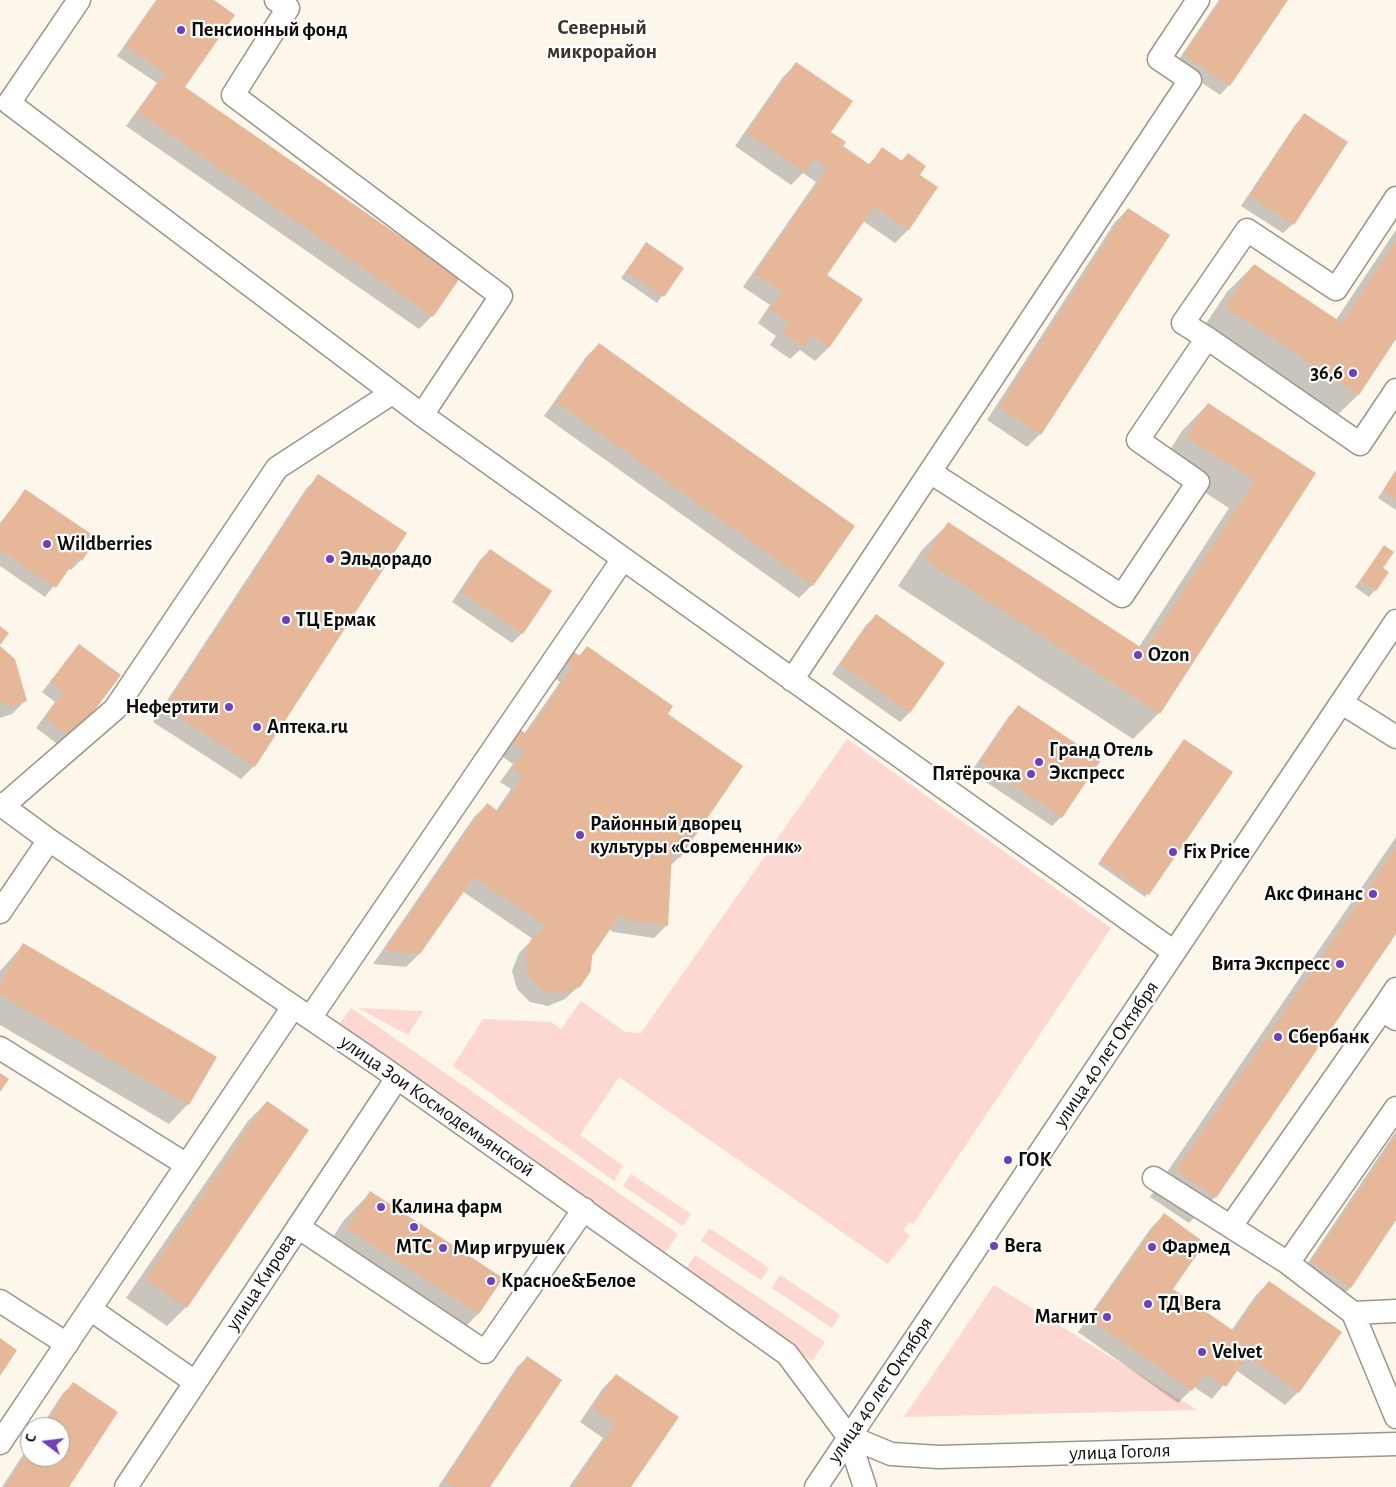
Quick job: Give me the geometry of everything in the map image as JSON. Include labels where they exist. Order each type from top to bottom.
[{"type":"street","points":[[79,0],[9,103],[422,415],[1174,952]]},
{"type":"street","points":[[276,0],[288,8],[233,95],[501,296],[422,415]]},
{"type":"street","points":[[792,680],[1190,80],[1159,59],[1198,0]]},
{"type":"street","points":[[1396,198],[1336,289],[1247,230],[1183,323],[1360,444],[1396,390]]},
{"type":"street","points":[[930,472],[1122,596],[1198,482],[1138,440],[1207,338]]},
{"type":"street","points":[[2,805],[115,709],[277,468],[392,392]]},
{"type":"street","points":[[0,1442],[187,1165],[301,1013],[623,559]]},
{"type":"street","name":"улица 40 лет Октября","points":[[816,1487],[848,1436],[1396,621]]},
{"type":"street","points":[[1342,703],[1396,738]]},
{"type":"street","name":"улица Зои Космодемьянской","points":[[2,805],[49,840],[397,1078],[787,1354],[848,1436]]},
{"type":"street","points":[[0,912],[49,840]]},
{"type":"street","points":[[1230,1226],[1389,1015],[1396,989]]},
{"type":"street","points":[[0,1048],[187,1165]]},
{"type":"street","name":"улица Кирова","points":[[126,1487],[397,1078]]},
{"type":"street","points":[[1288,1263],[1396,1108]]},
{"type":"street","points":[[1154,1178],[1288,1263],[1353,1313],[1396,1417]]},
{"type":"street","points":[[298,1227],[485,1352],[584,1209]]},
{"type":"street","points":[[0,1301],[67,1344]]},
{"type":"street","points":[[90,1309],[195,1382]]},
{"type":"street","points":[[1353,1313],[1396,1311]]},
{"type":"street","points":[[848,1436],[866,1487]]},
{"type":"street","name":"улица Гоголя","points":[[848,1436],[891,1454],[940,1457],[1396,1444]]},
{"type":"shaded area","points":[[847,739],[1111,928],[913,1224],[909,1222],[903,1230],[910,1236],[888,1264],[619,1077],[580,1135],[623,1166],[614,1181],[453,1066],[483,1019],[551,1022],[561,1029],[581,1001],[625,1032],[641,1033]]},
{"type":"shaded area","points":[[351,1008],[678,1234],[663,1256],[335,1031]]},
{"type":"shaded area","points":[[358,1008],[423,1011],[408,1035]]},
{"type":"shaded area","points":[[631,1174],[691,1214],[683,1226],[623,1186]]},
{"type":"shaded area","points":[[709,1228],[769,1268],[761,1280],[701,1241]]},
{"type":"shaded area","points":[[695,1255],[825,1342],[812,1361],[683,1273]]},
{"type":"shaded area","points":[[780,1275],[840,1315],[832,1328],[772,1288]]},
{"type":"shaded area","points":[[994,1285],[1197,1410],[904,1417]]},
{"type":"building","points":[[157,0],[214,0],[235,15],[185,87],[460,278],[433,317],[138,112],[165,73],[126,46]]},
{"type":"building","points":[[1221,0],[1288,0],[1230,86],[1184,55]]},
{"type":"building","points":[[796,62],[853,101],[831,132],[846,142],[843,146],[870,165],[882,147],[902,161],[908,153],[926,166],[920,175],[938,187],[909,230],[874,207],[827,275],[863,299],[829,348],[812,336],[804,347],[782,332],[789,323],[770,309],[782,292],[755,274],[828,168],[814,159],[805,173],[747,133]]},
{"type":"building","points":[[1304,113],[1348,142],[1294,225],[1250,196]]},
{"type":"building","points":[[1128,208],[1170,235],[1041,435],[999,407]]},
{"type":"building","points":[[1396,241],[1396,339],[1359,395],[1225,307],[1254,264],[1342,323]]},
{"type":"building","points":[[646,242],[684,268],[664,297],[626,272]]},
{"type":"building","points":[[599,343],[855,526],[813,586],[556,402]]},
{"type":"building","points":[[1208,403],[1316,473],[1160,714],[924,559],[948,522],[1145,650],[1255,481],[1186,437]]},
{"type":"building","points":[[1396,471],[1396,500],[1383,491]]},
{"type":"building","name":"ТЦ Ермак","points":[[318,474],[407,533],[255,767],[165,708]]},
{"type":"building","name":"Wildberries","points":[[25,489],[97,538],[82,561],[77,557],[56,588],[0,550],[0,526]]},
{"type":"building","points":[[1384,545],[1394,552],[1383,568],[1389,572],[1376,591],[1360,581]]},
{"type":"building","points":[[490,549],[552,591],[523,634],[461,592]]},
{"type":"building","points":[[876,614],[945,663],[910,713],[840,664]]},
{"type":"building","points":[[0,626],[9,633],[0,645]]},
{"type":"building","points":[[79,644],[121,675],[73,739],[45,718],[64,692],[50,682]]},
{"type":"building","points":[[0,646],[15,659],[27,701],[9,707],[0,700]]},
{"type":"building","name":"Районный дворец культуры «Современник»","points":[[587,646],[673,706],[668,714],[743,766],[680,858],[672,853],[668,926],[627,920],[620,915],[592,956],[591,971],[580,987],[562,994],[543,990],[529,976],[525,957],[531,939],[547,927],[474,877],[420,954],[384,951],[487,803],[499,812],[523,776],[512,768],[525,751],[509,740],[517,728],[527,734],[572,668],[559,659],[567,647],[580,656]]},
{"type":"building","points":[[1018,705],[1101,760],[1062,818],[980,762]]},
{"type":"building","points":[[1184,739],[1233,772],[1149,895],[1100,861]]},
{"type":"building","points":[[1396,848],[1396,934],[1216,1198],[1176,1170]]},
{"type":"building","points":[[23,943],[217,1057],[189,1105],[0,995],[0,984]]},
{"type":"building","points":[[0,1073],[9,1079],[0,1092]]},
{"type":"building","points":[[267,1101],[309,1130],[187,1308],[145,1279]]},
{"type":"building","points":[[1396,1136],[1396,1220],[1351,1288],[1311,1262]]},
{"type":"building","points":[[370,1191],[503,1278],[479,1314],[347,1229]]},
{"type":"building","name":"ТД Вега","points":[[1164,1213],[1205,1243],[1173,1289],[1234,1331],[1269,1281],[1342,1332],[1299,1393],[1247,1356],[1226,1387],[1205,1373],[1192,1391],[1090,1319]]},
{"type":"building","points":[[0,1338],[17,1350],[0,1376]]},
{"type":"building","points":[[527,1356],[562,1380],[490,1487],[453,1487],[444,1481]]},
{"type":"building","points":[[616,1374],[679,1417],[631,1487],[572,1487],[615,1424],[592,1408]]},
{"type":"building","points":[[73,1382],[118,1412],[69,1487],[5,1487],[20,1464],[20,1467],[70,1467],[70,1417],[50,1417]]},
{"type":"place","name":"Пенсионный фонд","points":[[181,30]]},
{"type":"place","name":"36,6","points":[[1353,373]]},
{"type":"place","name":"Wildberries","points":[[47,544]]},
{"type":"place","name":"Эльдорадо","points":[[330,559]]},
{"type":"place","name":"ТЦ Ермак","points":[[286,620]]},
{"type":"place","name":"Ozon","points":[[1138,655]]},
{"type":"place","name":"Нефертити","points":[[229,707]]},
{"type":"place","name":"Аптека.ru","points":[[257,727]]},
{"type":"place","name":"Гранд Отель Экспресс","points":[[1039,762]]},
{"type":"place","name":"Пятёрочка","points":[[1031,774]]},
{"type":"place","name":"Районный дворец культуры «Современник»","points":[[580,835]]},
{"type":"place","name":"Fix Price","points":[[1173,852]]},
{"type":"place","name":"Акс Финанс","points":[[1373,894]]},
{"type":"place","name":"Вита Экспресс","points":[[1340,964]]},
{"type":"place","name":"Сбербанк","points":[[1278,1037]]},
{"type":"place","name":"ГОК","points":[[1008,1160]]},
{"type":"place","name":"Калина фарм","points":[[381,1207]]},
{"type":"place","name":"МТС","points":[[414,1227]]},
{"type":"place","name":"Вега","points":[[994,1246]]},
{"type":"place","name":"Фармед","points":[[1152,1247]]},
{"type":"place","name":"Мир игрушек","points":[[443,1248]]},
{"type":"place","name":"Красное&Белое","points":[[491,1281]]},
{"type":"place","name":"ТД Вега","points":[[1148,1304]]},
{"type":"place","name":"Магнит","points":[[1107,1317]]},
{"type":"place","name":"Velvet","points":[[1202,1352]]},
{"type":"district","name":"Северный микрорайон","points":[[602,40]]}]
